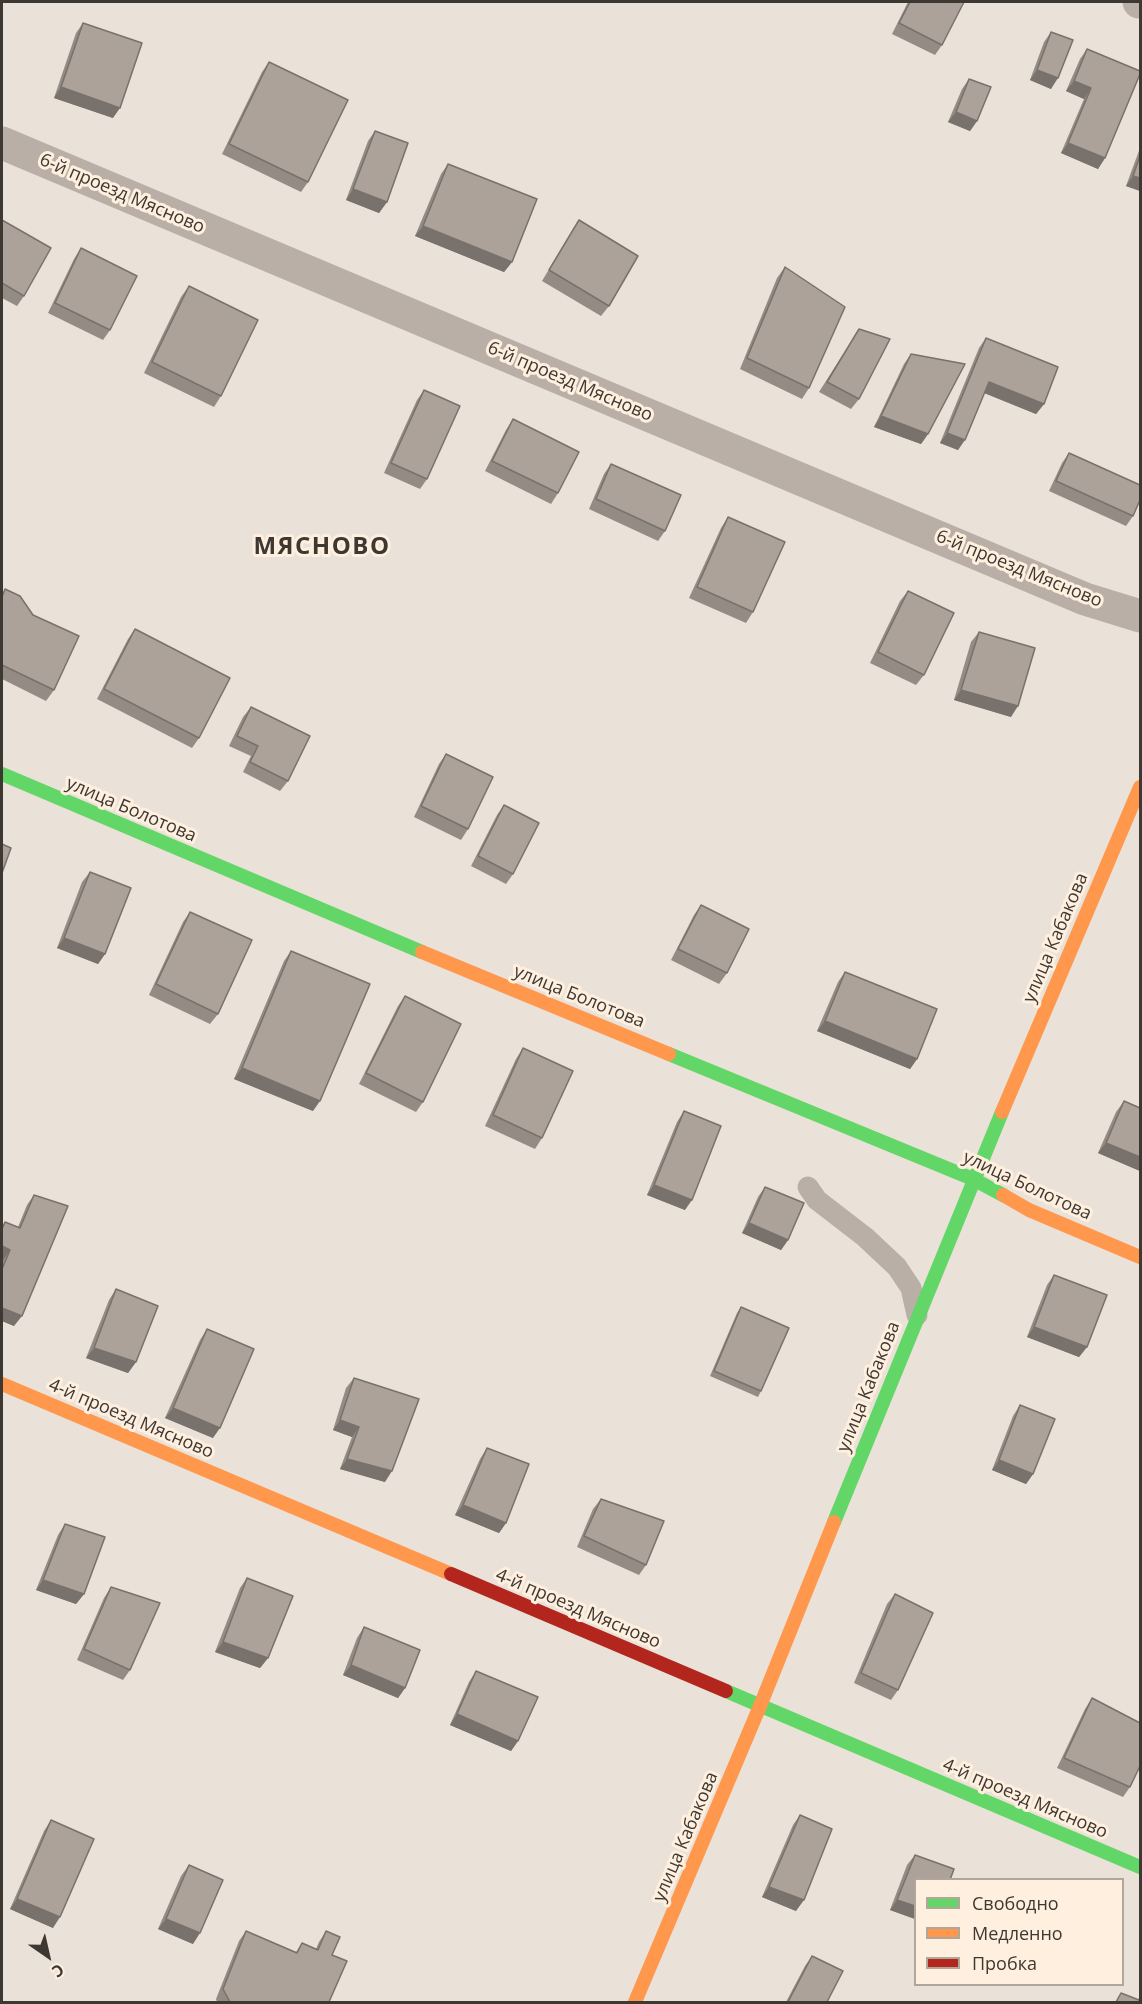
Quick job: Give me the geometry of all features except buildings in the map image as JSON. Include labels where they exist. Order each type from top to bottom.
[{"type":"street","name":"6-й проезд Мясново","points":[[2,143],[1085,599],[1140,616]]},
{"type":"street","name":"улица Болотова","points":[[2,774],[333,916],[973,1179],[1029,1210],[1140,1257]]},
{"type":"street","name":"улица Кабакова","points":[[636,2002],[760,1706],[973,1179],[1140,788]]},
{"type":"street","name":"4-й проезд Мясново","points":[[2,1384],[1140,1867]]},
{"type":"lane","points":[[808,1187],[817,1200],[897,1267],[911,1288],[918,1315]]},
{"type":"traffic: fast","points":[[2,774],[422,952]]},
{"type":"traffic: fast","points":[[669,1054],[973,1179],[1003,1195]]},
{"type":"traffic: fast","points":[[834,1522],[1002,1112]]},
{"type":"traffic: fast","points":[[726,1691],[1140,1867]]},
{"type":"traffic: slow","points":[[1002,1112],[1140,787]]},
{"type":"traffic: slow","points":[[422,952],[669,1054]]},
{"type":"traffic: slow","points":[[1003,1195],[1029,1210],[1140,1257]]},
{"type":"traffic: slow","points":[[2,1384],[451,1574]]},
{"type":"traffic: slow","points":[[635,2002],[760,1706],[834,1522]]},
{"type":"traffic: jam","points":[[451,1574],[726,1691]]},
{"type":"district","name":"МЯСНОВО","points":[[322,547]]}]
